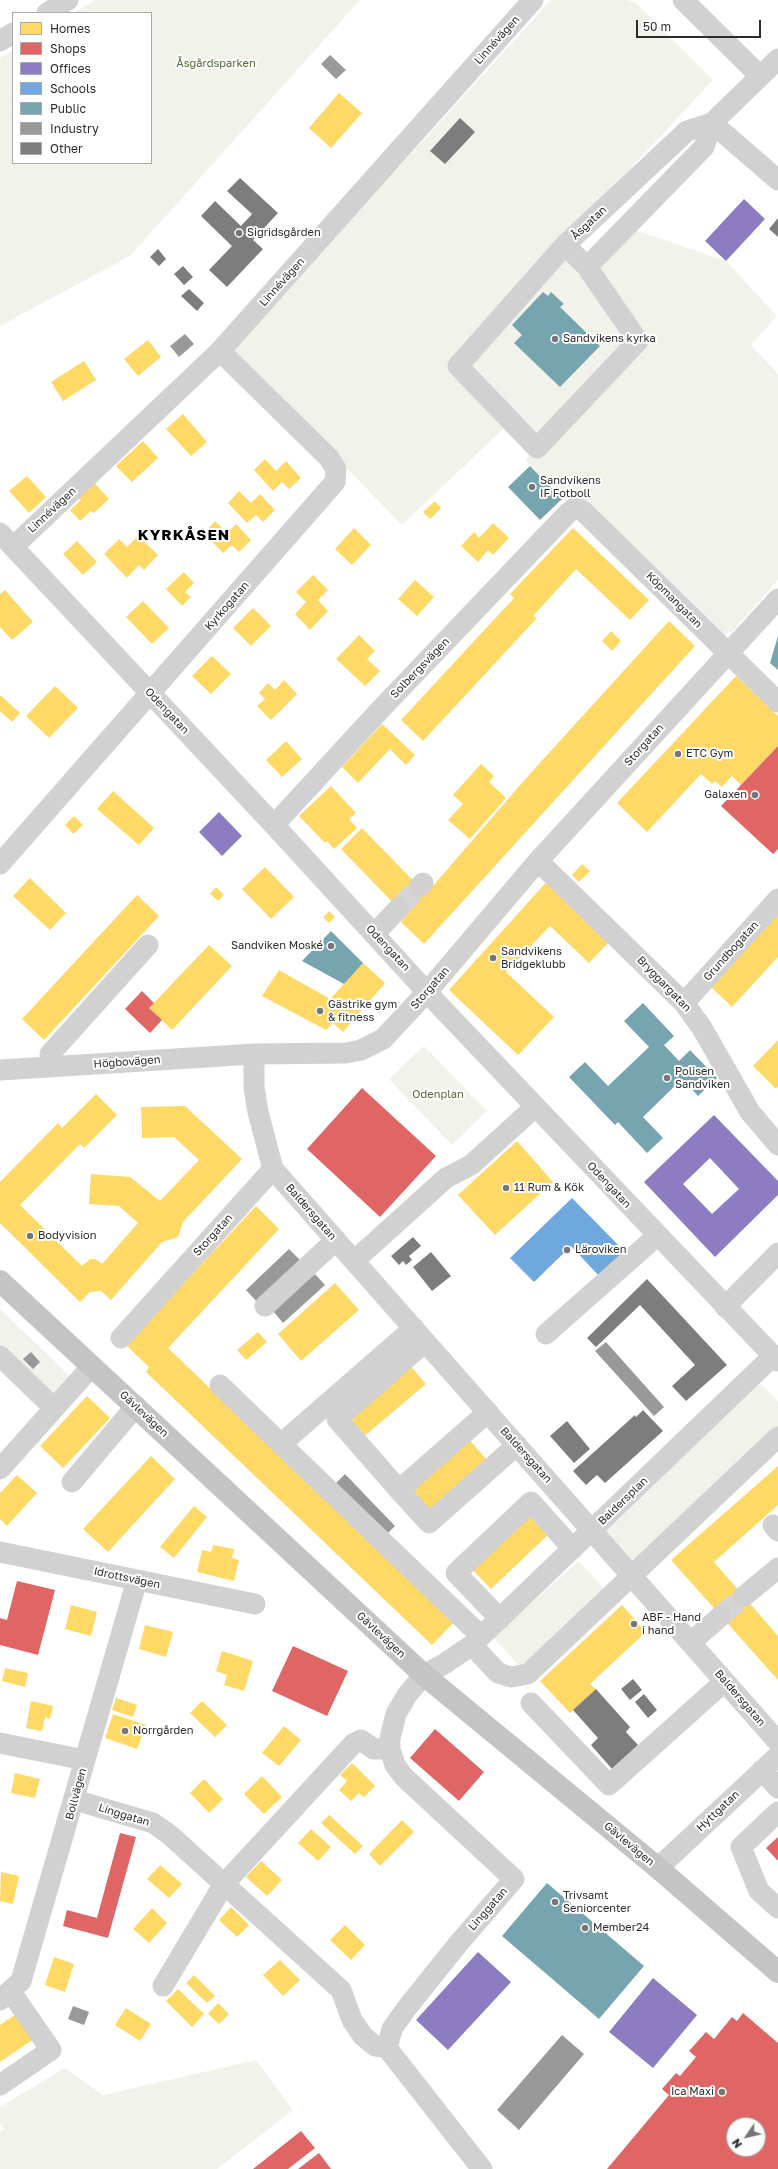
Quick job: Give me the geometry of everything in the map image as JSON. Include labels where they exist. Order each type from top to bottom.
[{"type":"main road","name":"Gävlevägen","points":[[0,1281],[424,1675],[658,1868],[778,1972]]},
{"type":"street","points":[[49,12],[68,0]]},
{"type":"street","name":"Linnévägen","points":[[6,540],[220,351],[533,0]]},
{"type":"street","points":[[683,0],[760,76]]},
{"type":"street","points":[[0,41],[12,34]]},
{"type":"street","name":"Åsgatan","points":[[712,123],[704,147],[587,267],[565,245],[688,131],[712,123],[778,59]]},
{"type":"street","points":[[712,123],[778,180]]},
{"type":"street","points":[[635,179],[654,198]]},
{"type":"street","points":[[565,245],[458,366],[537,448],[638,341],[587,267]]},
{"type":"street","name":"Kyrkogatan","points":[[0,864],[335,482],[337,474],[335,466],[329,458],[220,351]]},
{"type":"street","name":"Köpmangatan","points":[[568,513],[576,507],[584,512],[778,702]]},
{"type":"street","name":"Solbergsvägen","points":[[274,824],[568,513]]},
{"type":"street","name":"Odengatan","points":[[6,540],[274,824],[375,933],[427,992],[535,1107],[775,1358]]},
{"type":"street","name":"Storgatan","points":[[254,1054],[339,1054],[361,1050],[383,1039],[427,992],[538,862],[778,599]]},
{"type":"street","name":"Bryggargatan","points":[[538,862],[684,1003],[702,1028],[750,1112],[778,1145]]},
{"type":"street","name":"Grundbogatan","points":[[684,1003],[778,899]]},
{"type":"street","points":[[375,933],[399,908]]},
{"type":"street","points":[[50,1067],[50,1054],[148,944]]},
{"type":"street","points":[[254,1054],[254,1087],[258,1112],[273,1169]]},
{"type":"street","name":"Högbovägen","points":[[0,1070],[254,1054]]},
{"type":"street","points":[[354,1261],[446,1178],[471,1165],[535,1107]]},
{"type":"street","name":"Storgatan","points":[[121,1338],[273,1169]]},
{"type":"street","name":"Baldersgatan","points":[[273,1169],[517,1444],[778,1742]]},
{"type":"street","points":[[546,1334],[657,1236]]},
{"type":"street","points":[[265,1306],[336,1240]]},
{"type":"street","points":[[725,1307],[778,1253]]},
{"type":"street","points":[[281,1444],[420,1335]]},
{"type":"street","points":[[420,1335],[337,1419],[399,1490],[429,1522],[517,1444]]},
{"type":"street","points":[[0,1356],[54,1408]]},
{"type":"street","name":"Baldersplan","points":[[424,1675],[444,1664],[476,1641],[775,1358]]},
{"type":"street","points":[[0,1469],[92,1366]]},
{"type":"street","points":[[220,1385],[281,1444],[476,1641],[498,1673],[511,1677],[528,1674],[778,1437]]},
{"type":"street","points":[[72,1482],[136,1406]]},
{"type":"street","points":[[399,1490],[488,1412]]},
{"type":"street","points":[[500,1619],[456,1573],[531,1502],[573,1549]]},
{"type":"street","name":"Idrottsvägen","points":[[0,1552],[255,1604]]},
{"type":"street","points":[[743,1597],[778,1568]]},
{"type":"street","name":"Bollvägen","points":[[6,1996],[21,1981],[75,1800],[85,1760],[137,1580]]},
{"type":"street","points":[[691,1642],[721,1616]]},
{"type":"street","name":"Linggatan","points":[[75,1800],[153,1823],[170,1835],[341,1990],[352,2020],[363,2036],[375,2046],[387,2048],[392,2029],[406,2009],[458,1944],[514,1879],[404,1776],[395,1765],[390,1749],[390,1738],[396,1714],[407,1695],[424,1675]]},
{"type":"street","points":[[531,1703],[609,1785],[724,1682]]},
{"type":"street","points":[[164,1986],[224,1884],[353,1744],[361,1740],[374,1749],[390,1749]]},
{"type":"street","points":[[0,1743],[85,1760]]},
{"type":"street","name":"Hyttgatan","points":[[658,1868],[778,1756]]},
{"type":"street","points":[[762,1770],[778,1788]]},
{"type":"street","points":[[778,1812],[742,1847],[759,1891],[778,1908]]},
{"type":"street","points":[[0,2085],[51,2050],[6,1996]]},
{"type":"street","points":[[387,2048],[482,2169]]},
{"type":"green space","name":"Åsgårdsparken","points":[[95,0],[360,0],[130,256],[0,326],[0,58],[12,51],[12,164],[152,164],[152,12],[76,12]]},
{"type":"green space","points":[[551,0],[628,0],[636,3],[713,80],[557,247],[580,277],[632,229],[726,261],[777,316],[751,345],[778,374],[778,580],[733,631],[713,639],[576,507],[562,499],[525,460],[545,440],[519,414],[402,525],[229,347],[421,143]]},
{"type":"green space","name":"Odenplan","points":[[424,1046],[487,1111],[452,1145],[389,1079]]},
{"type":"green space","points":[[0,1309],[77,1383],[54,1408],[0,1356]]},
{"type":"green space","points":[[753,1376],[778,1401],[778,1437],[633,1576],[593,1530]]},
{"type":"green space","points":[[579,1561],[606,1591],[520,1667],[493,1637]]},
{"type":"green space","points":[[256,2060],[293,2110],[217,2169],[0,2169],[0,2132],[4,2129],[0,2123],[0,2107],[65,2068],[103,2095]]},
{"type":"building: Homes","points":[[339,93],[362,113],[331,148],[309,128]]},
{"type":"building: Homes","points":[[148,340],[161,357],[138,376],[124,359]]},
{"type":"building: Homes","points":[[84,361],[96,380],[63,401],[51,382]]},
{"type":"building: Homes","points":[[183,414],[207,442],[191,456],[166,429]]},
{"type":"building: Homes","points":[[143,441],[158,458],[132,482],[116,466]]},
{"type":"building: Homes","points":[[265,459],[276,471],[286,461],[301,478],[289,489],[282,482],[273,491],[254,470]]},
{"type":"building: Homes","points":[[27,476],[46,497],[29,513],[9,491]]},
{"type":"building: Homes","points":[[91,479],[109,499],[94,513],[91,511],[80,521],[70,510],[81,500],[75,494]]},
{"type":"building: Homes","points":[[239,491],[251,503],[260,494],[275,510],[263,522],[256,515],[247,523],[228,503]]},
{"type":"building: Homes","points":[[435,501],[441,508],[430,519],[423,512]]},
{"type":"building: Homes","points":[[215,521],[227,533],[236,524],[251,540],[239,552],[232,545],[223,553],[204,533]]},
{"type":"building: Homes","points":[[493,523],[509,538],[493,555],[488,550],[478,562],[461,546],[474,532],[479,538]]},
{"type":"building: Homes","points":[[354,528],[371,545],[352,565],[335,549]]},
{"type":"building: Homes","points":[[573,528],[649,600],[630,620],[576,569],[533,616],[537,618],[423,741],[401,720],[514,598],[510,594]]},
{"type":"building: Homes","points":[[138,536],[158,555],[144,570],[139,565],[127,578],[104,554],[119,539],[127,547]]},
{"type":"building: Homes","points":[[77,541],[97,562],[83,575],[63,554]]},
{"type":"building: Homes","points":[[184,572],[194,583],[185,592],[191,597],[182,606],[166,589]]},
{"type":"building: Homes","points":[[313,575],[328,590],[318,600],[328,611],[310,630],[295,614],[306,602],[296,592]]},
{"type":"building: Homes","points":[[415,580],[434,597],[417,616],[398,599]]},
{"type":"building: Homes","points":[[5,590],[33,622],[12,640],[0,627],[0,594]]},
{"type":"building: Homes","points":[[143,601],[169,628],[152,644],[126,617]]},
{"type":"building: Homes","points":[[253,608],[271,626],[251,646],[233,628]]},
{"type":"building: Homes","points":[[669,621],[695,646],[424,944],[401,922],[406,916],[341,849],[362,828],[426,894],[528,776]]},
{"type":"building: Homes","points":[[611,631],[621,641],[612,651],[602,641]]},
{"type":"building: Homes","points":[[359,635],[375,651],[367,659],[380,671],[365,686],[336,659]]},
{"type":"building: Homes","points":[[212,656],[231,674],[211,694],[192,676]]},
{"type":"building: Homes","points":[[736,676],[778,716],[778,746],[741,785],[732,776],[722,787],[715,781],[712,784],[701,774],[647,832],[617,803]]},
{"type":"building: Homes","points":[[284,680],[297,694],[271,720],[257,706],[265,699],[259,693],[268,683],[275,690]]},
{"type":"building: Homes","points":[[55,686],[78,708],[49,738],[26,716]]},
{"type":"building: Homes","points":[[0,695],[20,713],[12,722],[0,711]]},
{"type":"building: Homes","points":[[382,724],[415,755],[406,765],[390,749],[358,783],[342,767]]},
{"type":"building: Homes","points":[[286,741],[302,759],[282,777],[266,760]]},
{"type":"building: Homes","points":[[481,764],[494,776],[489,782],[506,798],[470,839],[448,820],[463,804],[453,795]]},
{"type":"building: Homes","points":[[331,786],[356,813],[349,819],[357,828],[334,849],[327,841],[325,843],[299,816]]},
{"type":"building: Homes","points":[[113,791],[154,828],[139,845],[97,809]]},
{"type":"building: Homes","points":[[74,816],[83,825],[73,834],[65,825]]},
{"type":"building: Homes","points":[[582,864],[590,871],[579,882],[572,875]]},
{"type":"building: Homes","points":[[265,867],[294,897],[271,919],[242,889]]},
{"type":"building: Homes","points":[[30,878],[66,913],[50,930],[13,896]]},
{"type":"building: Homes","points":[[550,878],[613,938],[589,963],[550,926],[506,972],[554,1017],[518,1055],[449,990]]},
{"type":"building: Homes","points":[[216,887],[224,895],[218,901],[210,894]]},
{"type":"building: Homes","points":[[137,895],[159,916],[44,1040],[22,1019]]},
{"type":"building: Homes","points":[[329,911],[335,917],[329,923],[323,917]]},
{"type":"building: Homes","points":[[778,911],[778,957],[732,1007],[709,985]]},
{"type":"building: Homes","points":[[209,945],[232,966],[172,1030],[149,1008]]},
{"type":"building: Homes","points":[[363,963],[385,983],[343,1032],[333,1023],[326,1030],[262,996],[279,970],[330,999]]},
{"type":"building: Homes","points":[[778,1040],[778,1086],[776,1089],[753,1066]]},
{"type":"building: Homes","points":[[96,1094],[117,1115],[84,1148],[80,1144],[20,1205],[82,1266],[90,1259],[96,1259],[102,1264],[138,1223],[119,1206],[89,1204],[91,1174],[130,1177],[160,1201],[199,1160],[174,1137],[142,1138],[141,1107],[185,1106],[242,1159],[183,1222],[178,1237],[162,1242],[111,1300],[101,1291],[90,1292],[80,1302],[0,1223],[0,1182],[58,1123],[62,1128]]},
{"type":"building: Homes","name":"11 Rum & Kök","points":[[517,1141],[553,1182],[495,1235],[458,1195]]},
{"type":"building: Homes","points":[[256,1206],[279,1229],[168,1348],[454,1622],[432,1645],[146,1372],[149,1367],[126,1345]]},
{"type":"building: Homes","points":[[335,1283],[359,1310],[301,1361],[278,1334]]},
{"type":"building: Homes","points":[[258,1332],[267,1342],[246,1360],[237,1350]]},
{"type":"building: Homes","points":[[407,1362],[426,1384],[361,1439],[342,1417]]},
{"type":"building: Homes","points":[[87,1396],[110,1418],[63,1468],[40,1446]]},
{"type":"building: Homes","points":[[467,1437],[487,1460],[427,1513],[407,1491]]},
{"type":"building: Homes","points":[[151,1456],[175,1479],[108,1552],[83,1529]]},
{"type":"building: Homes","points":[[778,1466],[778,1505],[714,1562],[778,1636],[778,1680],[671,1560]]},
{"type":"building: Homes","points":[[17,1475],[37,1493],[7,1526],[0,1519],[0,1493]]},
{"type":"building: Homes","points":[[194,1506],[207,1517],[174,1558],[160,1547]]},
{"type":"building: Homes","points":[[528,1511],[549,1534],[491,1589],[470,1567]]},
{"type":"building: Homes","points":[[213,1545],[234,1549],[232,1558],[239,1560],[234,1581],[197,1572],[202,1550],[211,1552]]},
{"type":"building: Homes","points":[[71,1605],[97,1612],[91,1636],[65,1629]]},
{"type":"building: Homes","points":[[622,1605],[646,1632],[590,1684],[596,1689],[570,1713],[540,1681]]},
{"type":"building: Homes","points":[[145,1625],[173,1632],[166,1657],[139,1649]]},
{"type":"building: Homes","points":[[222,1651],[253,1661],[244,1691],[224,1685],[227,1675],[216,1671]]},
{"type":"building: Homes","points":[[5,1668],[28,1673],[25,1687],[2,1681]]},
{"type":"building: Homes","points":[[116,1698],[137,1705],[133,1717],[112,1710]]},
{"type":"building: Homes","points":[[31,1701],[53,1706],[50,1719],[45,1717],[42,1731],[26,1728]]},
{"type":"building: Homes","points":[[202,1701],[227,1725],[215,1737],[190,1713]]},
{"type":"building: Homes","name":"Norrgården","points":[[113,1714],[146,1725],[137,1749],[105,1738]]},
{"type":"building: Homes","points":[[284,1726],[301,1740],[279,1766],[262,1753]]},
{"type":"building: Homes","points":[[352,1763],[375,1786],[364,1797],[359,1793],[351,1801],[339,1790],[347,1781],[340,1775]]},
{"type":"building: Homes","points":[[15,1773],[40,1779],[35,1798],[11,1793]]},
{"type":"building: Homes","points":[[262,1776],[282,1797],[264,1814],[244,1794]]},
{"type":"building: Homes","points":[[204,1779],[223,1799],[209,1813],[190,1793]]},
{"type":"building: Homes","points":[[329,1815],[363,1846],[355,1854],[321,1823]]},
{"type":"building: Homes","points":[[402,1820],[414,1832],[380,1866],[369,1854]]},
{"type":"building: Homes","points":[[311,1829],[331,1847],[318,1861],[298,1843]]},
{"type":"building: Homes","points":[[261,1861],[282,1880],[267,1896],[246,1877]]},
{"type":"building: Homes","points":[[160,1865],[182,1884],[169,1898],[147,1879]]},
{"type":"building: Homes","points":[[1,1872],[19,1876],[13,1904],[0,1901]]},
{"type":"building: Homes","points":[[231,1907],[249,1925],[237,1937],[219,1920]]},
{"type":"building: Homes","points":[[152,1908],[167,1923],[149,1943],[133,1929]]},
{"type":"building: Homes","points":[[345,1925],[365,1945],[351,1960],[330,1940]]},
{"type":"building: Homes","points":[[54,1957],[74,1964],[65,1992],[45,1985]]},
{"type":"building: Homes","points":[[280,1960],[300,1980],[283,1996],[263,1975]]},
{"type":"building: Homes","points":[[194,1975],[215,1996],[207,2003],[186,1983]]},
{"type":"building: Homes","points":[[178,1989],[204,2014],[192,2027],[166,2001]]},
{"type":"building: Homes","points":[[218,2003],[229,2014],[219,2024],[208,2014]]},
{"type":"building: Homes","points":[[126,2008],[151,2024],[140,2041],[115,2025]]},
{"type":"building: Homes","points":[[19,2012],[37,2037],[0,2062],[0,2025]]},
{"type":"building: Shops","name":"Galaxen","points":[[778,746],[778,849],[773,854],[721,806]]},
{"type":"building: Shops","points":[[142,991],[154,1003],[149,1008],[162,1020],[150,1033],[125,1009]]},
{"type":"building: Shops","points":[[362,1088],[436,1156],[380,1217],[307,1149]]},
{"type":"building: Shops","points":[[17,1581],[55,1590],[38,1655],[0,1645],[0,1618],[7,1620]]},
{"type":"building: Shops","points":[[293,1646],[348,1671],[327,1716],[272,1691]]},
{"type":"building: Shops","points":[[435,1729],[484,1772],[459,1801],[410,1758]]},
{"type":"building: Shops","points":[[120,1833],[136,1837],[108,1938],[63,1926],[67,1910],[97,1918]]},
{"type":"building: Shops","points":[[778,1837],[778,1861],[766,1848]]},
{"type":"building: Shops","name":"Ica Maxi","points":[[743,2013],[778,2043],[778,2169],[607,2169],[669,2095],[662,2089],[676,2073],[680,2076],[696,2057],[689,2051],[706,2032],[714,2039],[732,2017],[737,2021]]},
{"type":"building: Shops","points":[[301,2131],[315,2148],[288,2169],[253,2169]]},
{"type":"building: Shops","points":[[319,2153],[331,2169],[298,2169]]},
{"type":"building: Offices","points":[[744,199],[765,219],[726,261],[705,241]]},
{"type":"building: Offices","points":[[219,812],[242,836],[222,856],[199,832]]},
{"type":"building: Offices","points":[[714,1115],[778,1181],[778,1195],[715,1257],[644,1182]],"holes":[[[710,1158],[739,1189],[712,1214],[683,1184]]]},
{"type":"building: Offices","points":[[478,1952],[511,1982],[448,2050],[416,2020]]},
{"type":"building: Offices","points":[[653,1978],[697,2015],[653,2068],[609,2032]]},
{"type":"building: Schools","points":[[572,1198],[624,1251],[599,1276],[571,1246],[534,1282],[510,1258]]},
{"type":"building: Public","name":"Sandvikens kyrka","points":[[543,292],[548,296],[551,292],[564,304],[560,307],[600,346],[560,387],[514,343],[522,335],[512,325]]},
{"type":"building: Public","points":[[530,466],[562,499],[540,520],[508,487]]},
{"type":"building: Public","points":[[778,636],[778,670],[770,663]]},
{"type":"building: Public","name":"Sandviken Moské","points":[[331,931],[363,963],[344,984],[302,961]]},
{"type":"building: Public","name":"Polisen Sandviken","points":[[643,1003],[674,1036],[664,1045],[679,1061],[690,1050],[717,1078],[698,1096],[682,1079],[643,1117],[663,1138],[647,1153],[618,1122],[615,1125],[569,1077],[585,1062],[608,1086],[649,1047],[624,1021]]},
{"type":"building: Public","points":[[547,1883],[644,1966],[599,2019],[502,1936]]},
{"type":"building: Industry","points":[[330,55],[346,70],[336,79],[321,64]]},
{"type":"building: Industry","points":[[185,334],[194,344],[179,357],[170,346]]},
{"type":"building: Industry","points":[[289,1249],[300,1260],[257,1302],[246,1290]]},
{"type":"building: Industry","points":[[315,1274],[325,1285],[283,1323],[273,1311]]},
{"type":"building: Industry","points":[[606,1342],[664,1407],[654,1416],[595,1351]]},
{"type":"building: Industry","points":[[31,1352],[40,1362],[33,1369],[23,1359]]},
{"type":"building: Industry","points":[[345,1474],[395,1526],[383,1538],[333,1486]]},
{"type":"building: Industry","points":[[73,2006],[89,2012],[84,2025],[68,2019]]},
{"type":"building: Industry","points":[[562,2035],[584,2054],[519,2130],[497,2110]]},
{"type":"building: Other","points":[[460,118],[475,132],[445,164],[430,151]]},
{"type":"building: Other","name":"Sigridsgården","points":[[240,178],[278,213],[253,240],[263,249],[227,287],[209,270],[232,246],[201,216],[215,201],[241,226],[252,214],[227,191]]},
{"type":"building: Other","points":[[778,218],[778,237],[769,229]]},
{"type":"building: Other","points":[[158,249],[166,259],[159,266],[150,257]]},
{"type":"building: Other","points":[[183,266],[193,277],[184,285],[174,274]]},
{"type":"building: Other","points":[[189,289],[204,303],[197,311],[181,296]]},
{"type":"building: Other","points":[[413,1237],[421,1246],[409,1256],[412,1260],[406,1265],[403,1261],[399,1265],[391,1256]]},
{"type":"building: Other","points":[[431,1252],[451,1276],[432,1291],[413,1267]]},
{"type":"building: Other","points":[[647,1279],[727,1365],[686,1401],[672,1386],[695,1365],[640,1305],[596,1347],[587,1338]]},
{"type":"building: Other","points":[[643,1410],[663,1431],[605,1483],[597,1475],[586,1485],[573,1471],[635,1415],[636,1417]]},
{"type":"building: Other","points":[[567,1421],[590,1449],[574,1463],[550,1436]]},
{"type":"building: Other","points":[[633,1679],[642,1690],[630,1700],[621,1689]]},
{"type":"building: Other","points":[[596,1689],[630,1727],[626,1732],[638,1745],[612,1769],[591,1745],[598,1738],[573,1710]]},
{"type":"building: Other","points":[[644,1694],[657,1710],[648,1718],[635,1702]]},
{"type":"tunnel","points":[[399,908],[419,887]]},
{"type":"tunnel","points":[[721,1616],[743,1597]]},
{"type":"place","name":"Sigridsgården","points":[[239,233]]},
{"type":"place","name":"Sandvikens kyrka","points":[[555,339]]},
{"type":"place","name":"Sandvikens IF Fotboll","points":[[532,487]]},
{"type":"place","name":"ETC Gym","points":[[678,754]]},
{"type":"place","name":"Galaxen","points":[[755,795]]},
{"type":"place","name":"Sandviken Moské","points":[[331,946]]},
{"type":"place","name":"Sandvikens Bridgeklubb","points":[[493,958]]},
{"type":"place","name":"Gästrike gym & fitness","points":[[320,1011]]},
{"type":"place","name":"Polisen Sandviken","points":[[667,1078]]},
{"type":"place","name":"11 Rum & Kök","points":[[506,1188]]},
{"type":"place","name":"Bodyvision","points":[[30,1236]]},
{"type":"place","name":"Läroviken","points":[[567,1250]]},
{"type":"place","name":"ABF - Hand i hand","points":[[634,1624]]},
{"type":"place","name":"Norrgården","points":[[125,1731]]},
{"type":"place","name":"Trivsamt Seniorcenter","points":[[555,1902]]},
{"type":"place","name":"Member24","points":[[585,1928]]},
{"type":"place","name":"Ica Maxi","points":[[722,2092]]},
{"type":"district","name":"KYRKÅSEN","points":[[184,535]]}]
